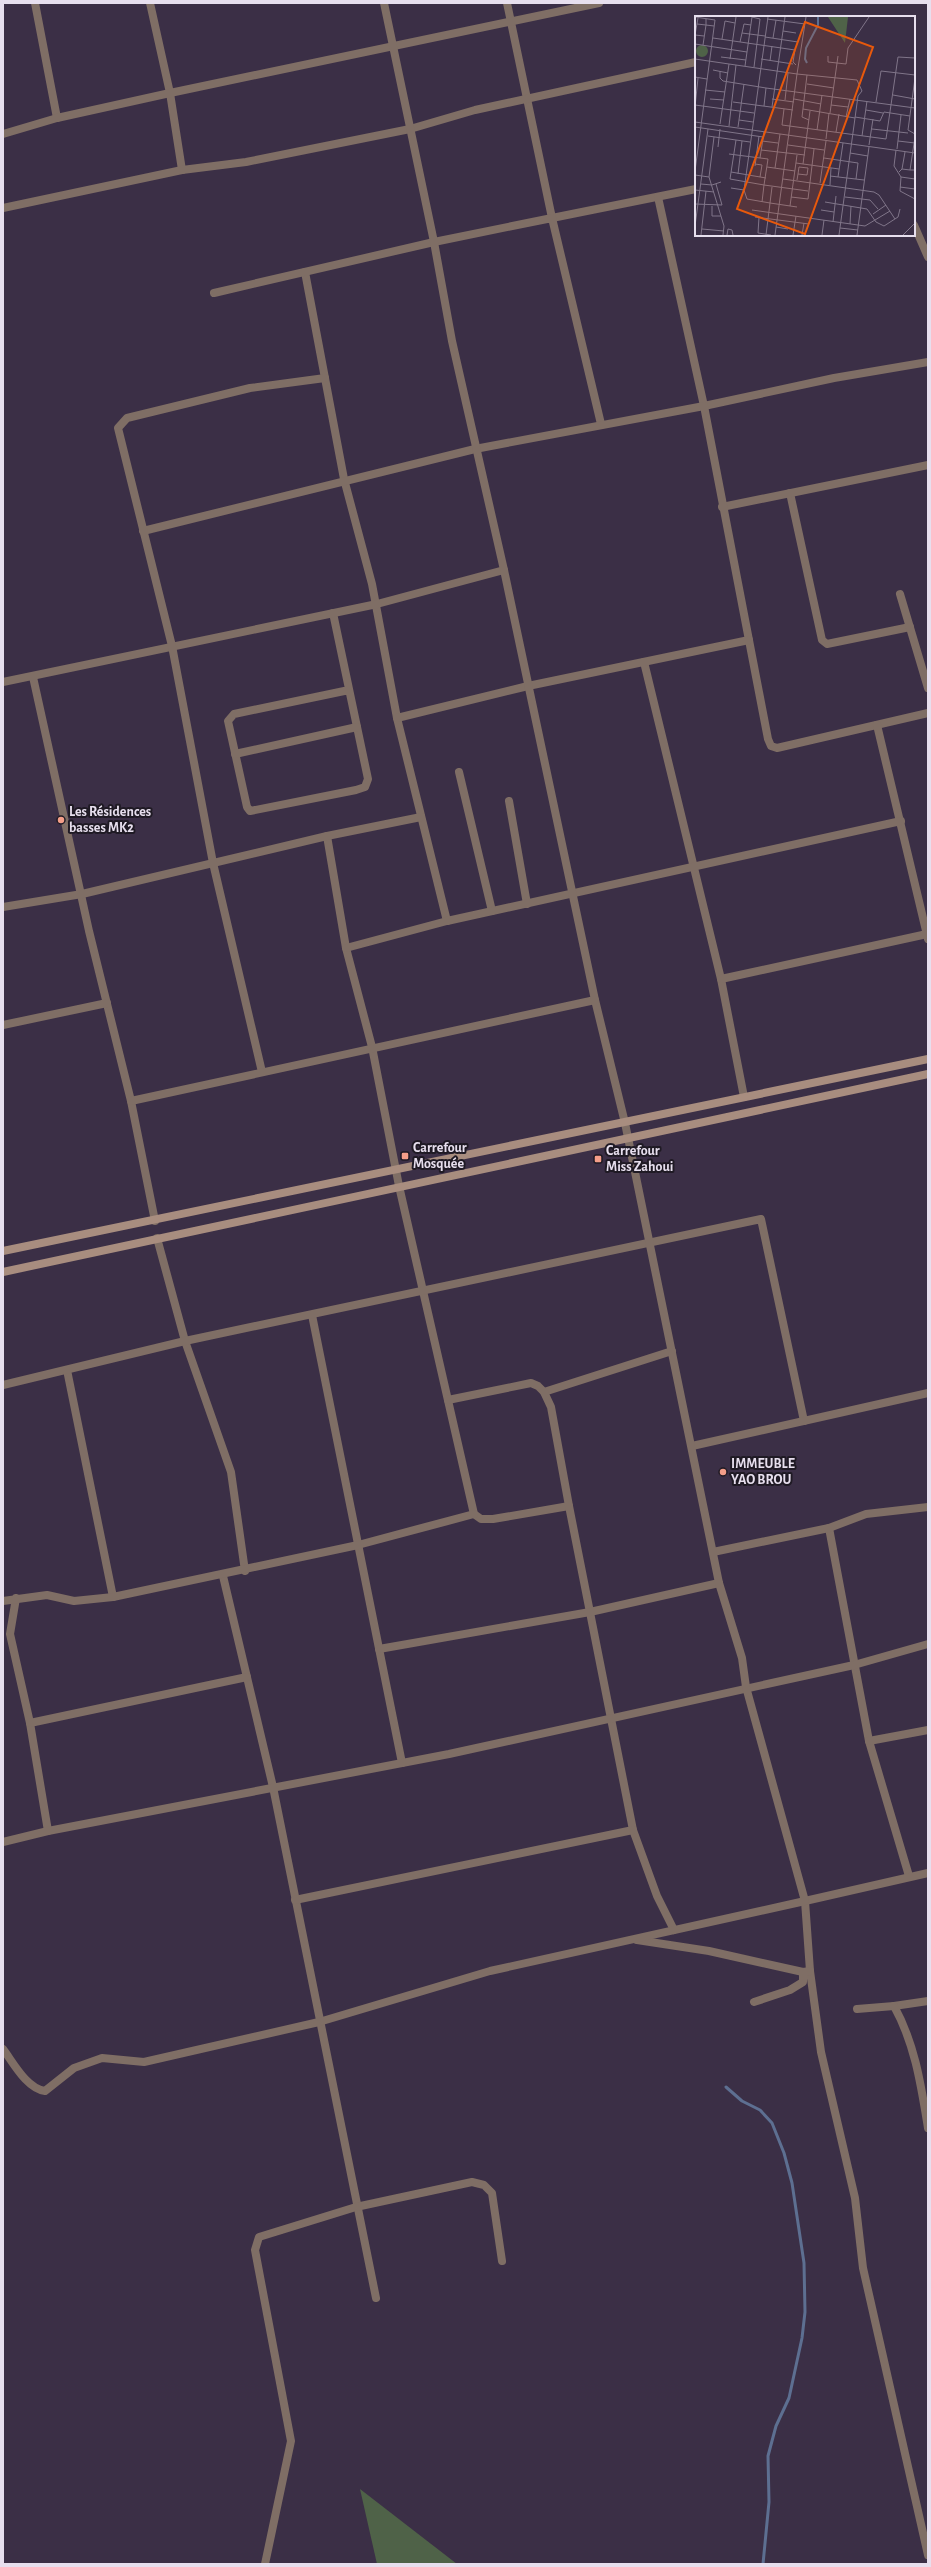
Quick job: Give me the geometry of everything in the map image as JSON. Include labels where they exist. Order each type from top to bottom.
[{"type":"main road","points":[[3,1251],[396,1171],[928,1058]]},
{"type":"main road","points":[[3,1272],[399,1186],[928,1074]]},
{"type":"street","points":[[35,3],[57,118]]},
{"type":"street","points":[[150,3],[170,92],[182,170]]},
{"type":"street","points":[[384,3],[434,242],[475,449],[504,570],[595,1000],[625,1123],[719,1583],[742,1658],[746,1687],[805,1901],[806,1971],[821,2052],[855,2198],[864,2268],[928,2555]]},
{"type":"street","points":[[507,3],[552,218],[601,424]]},
{"type":"street","points":[[3,134],[57,118],[170,92],[393,47],[599,3]]},
{"type":"street","points":[[3,208],[182,170],[246,162],[410,129],[475,110],[695,62]]},
{"type":"street","points":[[214,293],[434,242],[695,189]]},
{"type":"street","points":[[658,197],[704,406],[722,507],[768,739],[771,746],[777,748],[928,713]]},
{"type":"street","points":[[915,227],[928,257]]},
{"type":"street","points":[[305,272],[344,480],[377,604],[397,718],[447,921]]},
{"type":"street","points":[[143,531],[344,480],[475,449],[601,424],[704,406],[834,378],[928,362]]},
{"type":"street","points":[[262,1072],[213,863],[172,646],[118,428],[121,421],[127,418],[250,388],[325,378]]},
{"type":"street","points":[[722,507],[928,465]]},
{"type":"street","points":[[790,493],[822,640],[827,644],[910,627]]},
{"type":"street","points":[[3,682],[33,677],[172,646],[377,604],[504,570]]},
{"type":"street","points":[[900,594],[928,688]]},
{"type":"street","points":[[333,613],[350,690],[358,727],[368,779],[365,786],[341,793],[250,811],[247,807],[228,721],[234,714],[350,690]]},
{"type":"street","points":[[397,718],[528,686],[749,640]]},
{"type":"street","points":[[644,662],[695,866],[721,979],[744,1098]]},
{"type":"street","points":[[33,677],[89,931],[131,1101],[155,1221]]},
{"type":"street","points":[[721,979],[928,936],[877,725]]},
{"type":"street","points":[[235,754],[358,727]]},
{"type":"street","points":[[460,772],[492,911]]},
{"type":"street","points":[[509,801],[527,904]]},
{"type":"street","points":[[3,907],[82,894],[327,836],[421,817]]},
{"type":"street","points":[[346,948],[447,921],[901,821]]},
{"type":"street","points":[[327,836],[346,948],[372,1047],[399,1186],[422,1292],[474,1514],[481,1519],[493,1519],[568,1506]]},
{"type":"street","points":[[131,1101],[372,1047],[595,1000]]},
{"type":"street","points":[[3,1025],[107,1003]]},
{"type":"street","points":[[3,1385],[185,1341],[422,1292],[650,1242],[761,1220],[804,1421]]},
{"type":"street","points":[[157,1238],[185,1341],[231,1472],[245,1570]]},
{"type":"street","points":[[312,1315],[402,1763]]},
{"type":"street","points":[[544,1392],[672,1351]]},
{"type":"street","points":[[67,1370],[113,1597]]},
{"type":"street","points":[[448,1400],[531,1383],[538,1386],[544,1392],[551,1408],[568,1506],[633,1830],[657,1896],[674,1930]]},
{"type":"street","points":[[692,1446],[928,1393]]},
{"type":"street","points":[[713,1552],[828,1528],[866,1514],[928,1507]]},
{"type":"street","points":[[3,1601],[16,1598],[47,1595],[74,1601],[113,1597],[223,1576],[358,1545],[474,1514]]},
{"type":"street","points":[[828,1528],[869,1741],[909,1876]]},
{"type":"street","points":[[223,1576],[273,1787],[356,2207],[376,2298]]},
{"type":"street","points":[[379,1649],[590,1612],[719,1583]]},
{"type":"street","points":[[16,1598],[10,1634],[30,1723],[48,1831]]},
{"type":"street","points":[[3,1842],[48,1831],[402,1763],[746,1687],[854,1665],[928,1644]]},
{"type":"street","points":[[30,1723],[247,1677]]},
{"type":"street","points":[[869,1741],[928,1730]]},
{"type":"street","points":[[295,1900],[633,1830]]},
{"type":"street","points":[[3,2048],[26,2079],[40,2090],[45,2091],[74,2068],[102,2058],[144,2062],[319,2022],[490,1971],[928,1872]]},
{"type":"street","points":[[632,1940],[709,1951],[806,1971]]},
{"type":"street","points":[[754,2002],[790,1990],[803,1982],[806,1971]]},
{"type":"street","points":[[857,2009],[928,2001]]},
{"type":"street","points":[[894,2006],[907,2029],[914,2052],[928,2128]]},
{"type":"street","points":[[265,2564],[291,2441],[256,2244],[259,2237],[356,2207],[472,2182],[484,2185],[492,2193],[502,2261]]},
{"type":"green space","points":[[360,2489],[457,2564],[377,2564]]},
{"type":"waterway","points":[[726,2087],[742,2101],[760,2110],[772,2123],[784,2153],[792,2183],[804,2263],[805,2312],[802,2338],[789,2398],[776,2426],[768,2456],[769,2502],[763,2564]]},
{"type":"place","name":"Les Résidences basses MK2","points":[[61,820]]},
{"type":"place","name":"Carrefour Mosquée","points":[[405,1156]]},
{"type":"place","name":"Carrefour Miss Zahoui","points":[[598,1159]]},
{"type":"place","name":"IMMEUBLE YAO BROU","points":[[723,1472]]}]
